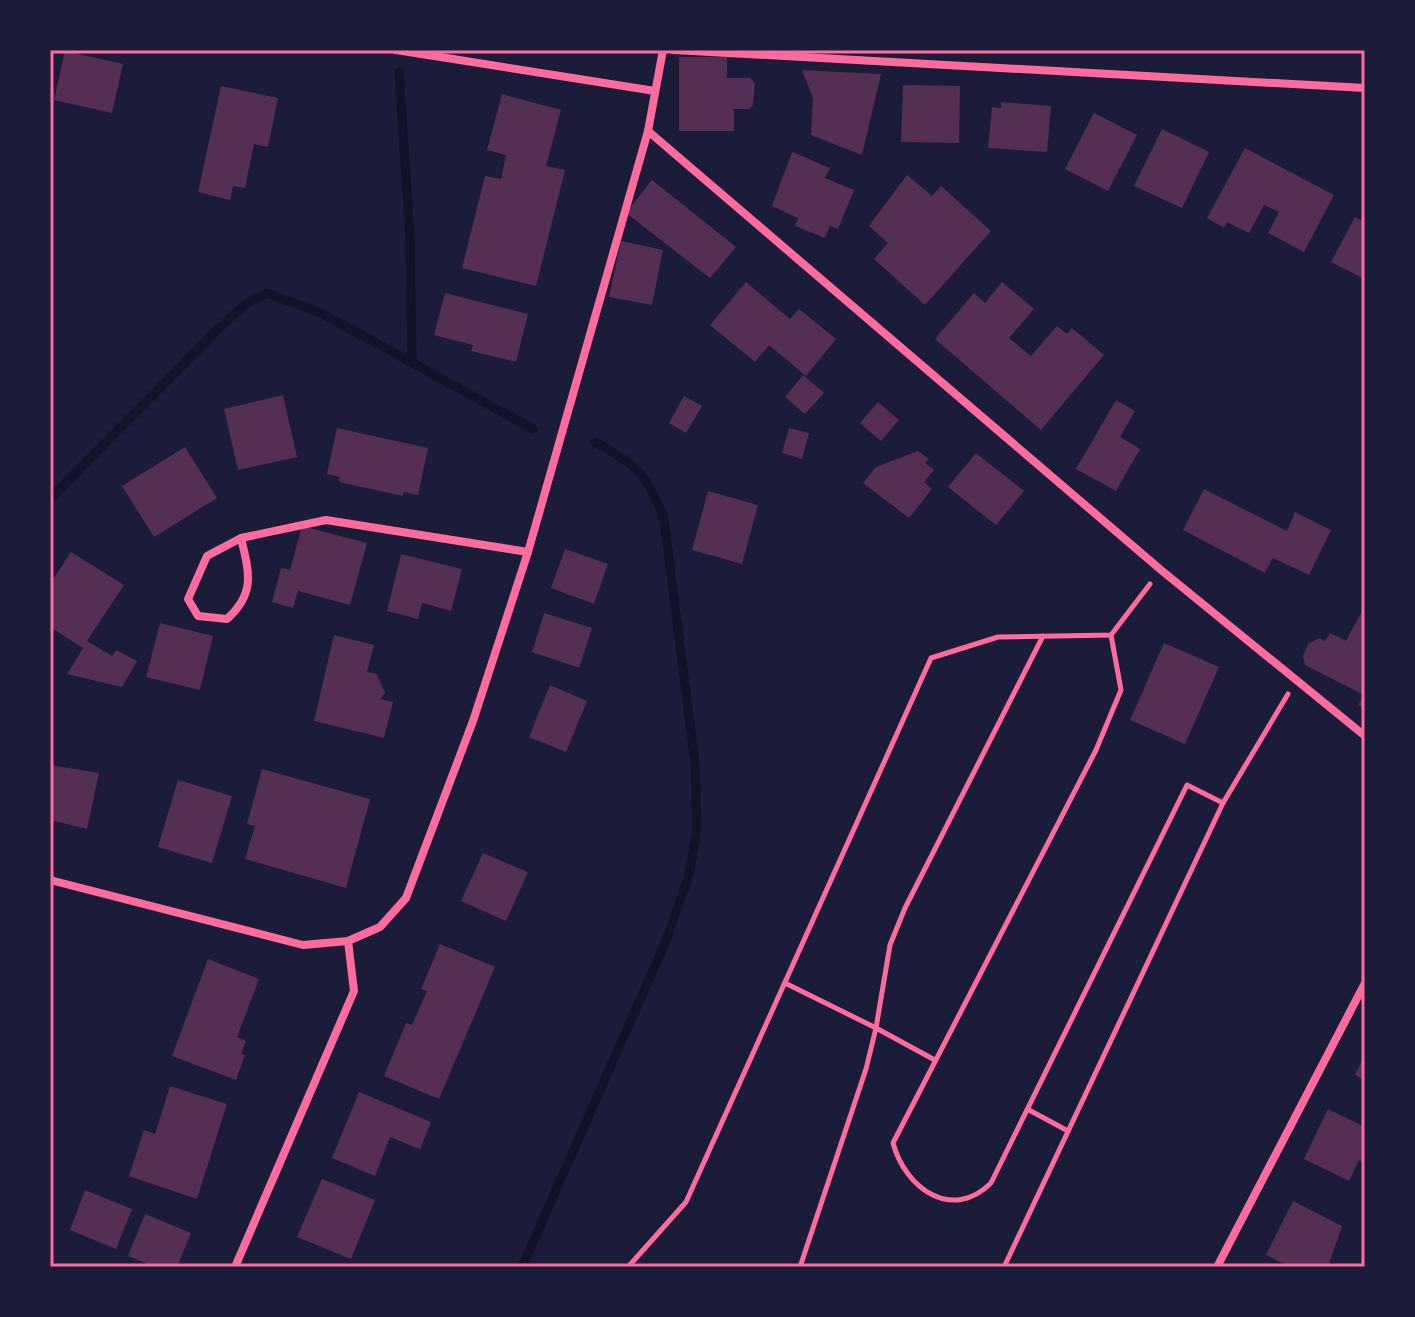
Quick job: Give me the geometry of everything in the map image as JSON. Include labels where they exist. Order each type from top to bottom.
[{"type":"street","points":[[396,50],[655,91]]},
{"type":"street","points":[[50,880],[303,945],[348,941],[380,927],[406,898],[473,721],[528,552],[648,131],[663,50]]},
{"type":"street","points":[[674,50],[1365,88]]},
{"type":"street","points":[[648,131],[1161,570],[1365,736]]},
{"type":"street","points":[[241,538],[250,574],[243,605],[227,619],[198,616],[188,599],[207,556],[241,538],[326,520],[528,552]]},
{"type":"street","points":[[235,1267],[354,991],[348,941]]},
{"type":"street","points":[[1217,1267],[1365,983]]},
{"type":"path","points":[[1161,570],[1111,635],[1121,690],[1106,726],[933,1059],[893,1143],[899,1166],[925,1192],[953,1200],[980,1195],[991,1183],[1187,785],[1223,803]]},
{"type":"path","points":[[628,1267],[686,1202],[931,658],[998,637],[1111,635]]},
{"type":"path","points":[[800,1267],[866,1069],[890,945],[905,908],[1043,636]]},
{"type":"path","points":[[1004,1267],[1223,803],[1296,681]]},
{"type":"path","points":[[785,983],[933,1059]]},
{"type":"path","points":[[1029,1110],[1068,1131]]},
{"type":"building","points":[[65,51],[123,64],[112,113],[54,100]]},
{"type":"building","points":[[679,57],[727,57],[727,78],[750,78],[755,83],[753,105],[749,109],[734,109],[734,131],[679,131]]},
{"type":"building","points":[[802,70],[881,74],[862,155],[811,135],[813,98]]},
{"type":"building","points":[[903,85],[960,86],[959,143],[901,142]]},
{"type":"building","points":[[221,86],[278,98],[268,147],[254,144],[245,188],[233,186],[230,200],[198,192]]},
{"type":"building","points":[[502,94],[561,110],[546,166],[565,170],[536,286],[462,268],[485,176],[501,179],[506,155],[487,150]]},
{"type":"building","points":[[1001,102],[1051,106],[1047,152],[988,148],[992,107],[1001,108]]},
{"type":"building","points":[[1094,113],[1137,135],[1108,191],[1065,169]]},
{"type":"building","points":[[1162,129],[1209,152],[1182,208],[1134,186]]},
{"type":"building","points":[[1245,148],[1334,195],[1304,252],[1268,233],[1279,212],[1264,205],[1249,233],[1227,222],[1224,228],[1207,218]]},
{"type":"building","points":[[792,152],[830,168],[825,178],[854,190],[838,229],[830,226],[825,238],[795,226],[798,218],[772,206]]},
{"type":"building","points":[[907,175],[932,196],[941,186],[991,231],[925,305],[874,259],[888,243],[869,226]]},
{"type":"building","points":[[652,180],[736,247],[710,278],[626,213]]},
{"type":"building","points":[[1355,217],[1365,222],[1365,279],[1331,262]]},
{"type":"building","points":[[621,241],[663,250],[652,305],[609,297]]},
{"type":"building","points":[[746,282],[790,319],[799,309],[836,339],[806,376],[769,345],[755,362],[710,325]]},
{"type":"building","points":[[1002,282],[1034,309],[1009,338],[1031,356],[1057,326],[1067,334],[1072,328],[1104,355],[1041,430],[935,339],[974,293],[985,303]]},
{"type":"building","points":[[445,293],[528,314],[516,362],[471,351],[473,345],[434,335]]},
{"type":"building","points":[[803,375],[824,393],[805,414],[785,397]]},
{"type":"building","points":[[283,395],[297,457],[238,470],[224,409]]},
{"type":"building","points":[[684,396],[702,406],[686,433],[669,423]]},
{"type":"building","points":[[1116,400],[1135,411],[1120,437],[1140,449],[1116,491],[1076,469]]},
{"type":"building","points":[[878,402],[899,420],[881,441],[860,423]]},
{"type":"building","points":[[337,428],[428,448],[418,495],[404,492],[403,496],[339,482],[340,477],[327,474]]},
{"type":"building","points":[[789,428],[809,433],[802,459],[782,453]]},
{"type":"building","points":[[185,447],[217,498],[154,537],[122,486]]},
{"type":"building","points":[[918,451],[929,459],[925,463],[934,470],[924,482],[932,489],[909,518],[863,483],[876,467]]},
{"type":"building","points":[[976,453],[1024,491],[996,525],[948,487]]},
{"type":"building","points":[[1204,489],[1287,531],[1295,512],[1331,530],[1309,575],[1273,558],[1265,573],[1183,530]]},
{"type":"building","points":[[708,491],[758,505],[742,564],[692,550]]},
{"type":"building","points":[[302,526],[367,543],[350,605],[298,591],[293,608],[272,602],[281,568],[290,570]]},
{"type":"building","points":[[565,549],[608,564],[594,604],[551,588]]},
{"type":"building","points":[[71,552],[124,585],[87,641],[112,656],[116,650],[137,661],[122,687],[67,674],[83,648],[50,627],[50,584]]},
{"type":"building","points":[[401,554],[462,569],[451,611],[422,603],[418,619],[387,611]]},
{"type":"building","points":[[1365,606],[1365,708],[1358,705],[1364,695],[1305,665],[1303,656],[1308,644],[1319,638],[1325,641],[1330,633],[1346,641]]},
{"type":"building","points":[[544,613],[592,628],[579,668],[532,652]]},
{"type":"building","points":[[160,623],[213,636],[200,690],[146,677]]},
{"type":"building","points":[[334,635],[374,645],[367,672],[377,674],[385,693],[380,699],[393,702],[384,738],[314,721]]},
{"type":"building","points":[[1164,643],[1219,667],[1185,744],[1130,720]]},
{"type":"building","points":[[550,685],[587,701],[566,752],[529,737]]},
{"type":"building","points":[[50,765],[99,773],[87,829],[50,820]]},
{"type":"building","points":[[262,769],[370,799],[346,888],[245,859],[255,826],[247,824]]},
{"type":"building","points":[[178,780],[232,796],[212,863],[158,847]]},
{"type":"building","points":[[483,853],[528,872],[506,921],[461,901]]},
{"type":"building","points":[[440,944],[495,967],[439,1099],[384,1076],[406,1023],[412,1025],[427,991],[421,989]]},
{"type":"building","points":[[208,959],[259,979],[237,1037],[246,1041],[241,1054],[245,1055],[236,1080],[172,1056]]},
{"type":"building","points":[[1365,1054],[1365,1080],[1355,1075]]},
{"type":"building","points":[[170,1086],[227,1104],[197,1199],[129,1176],[144,1130],[155,1134]]},
{"type":"building","points":[[359,1092],[431,1122],[420,1149],[390,1137],[375,1176],[332,1158]]},
{"type":"building","points":[[1328,1109],[1365,1127],[1365,1164],[1359,1160],[1349,1181],[1304,1159]]},
{"type":"building","points":[[322,1179],[375,1200],[351,1259],[297,1237]]},
{"type":"building","points":[[85,1190],[132,1209],[116,1249],[70,1230]]},
{"type":"building","points":[[1293,1201],[1342,1226],[1328,1267],[1290,1267],[1266,1255]]},
{"type":"building","points":[[145,1214],[191,1233],[177,1267],[155,1267],[128,1256]]},
{"type":"waterway","points":[[399,72],[410,237],[412,363]]},
{"type":"waterway","points":[[50,499],[217,330],[245,304],[267,293],[323,314],[533,429]]},
{"type":"waterway","points":[[522,1267],[666,941],[689,875],[697,828],[695,763],[664,519],[652,491],[639,472],[595,442]]}]
